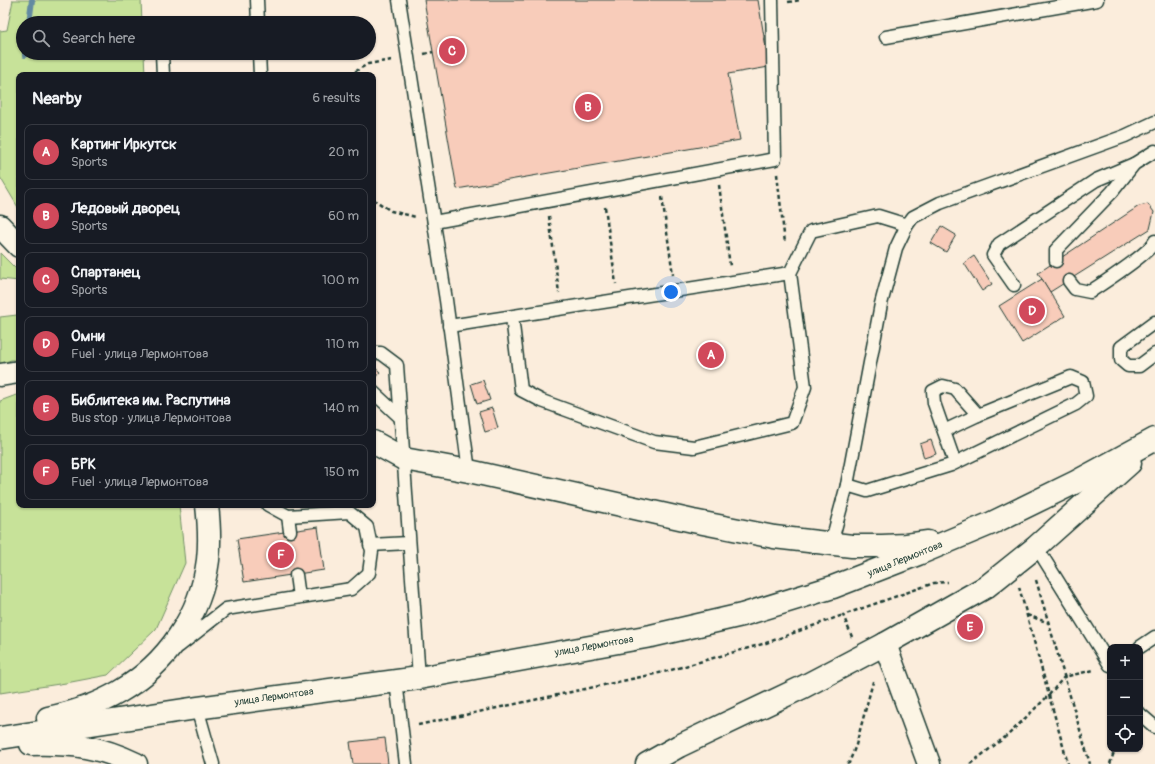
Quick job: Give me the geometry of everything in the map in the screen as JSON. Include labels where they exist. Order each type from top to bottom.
[{"type":"main road","points":[[0,226],[16,243]]},
{"type":"main road","points":[[0,375],[16,372]]},
{"type":"main road","points":[[647,764],[679,746],[768,705],[885,644],[986,587],[1036,547],[1155,439]]},
{"type":"main road","name":"улица Лермонтова","points":[[0,738],[197,708],[419,678],[651,636],[742,615],[788,602],[846,582],[992,523],[1076,482],[1155,439]]},
{"type":"main road","points":[[376,444],[404,459],[469,471],[693,521],[774,537],[831,544],[882,546],[906,545],[960,534],[992,523]]},
{"type":"main road","points":[[0,730],[71,713],[96,704],[119,693],[141,678],[163,659],[182,632],[203,587],[208,560],[210,532],[207,508]]},
{"type":"main road","points":[[885,644],[929,764]]},
{"type":"main road","points":[[0,746],[52,744],[76,745],[96,748],[120,756],[136,764]]},
{"type":"lane","points":[[257,0],[258,16]]},
{"type":"lane","points":[[398,0],[434,222],[469,471]]},
{"type":"lane","points":[[434,222],[775,159],[772,0]]},
{"type":"lane","points":[[886,37],[1097,0]]},
{"type":"lane","points":[[162,60],[163,72]]},
{"type":"lane","points":[[259,60],[260,72]]},
{"type":"lane","points":[[831,544],[847,485],[881,304],[896,248],[907,225],[913,217],[940,203],[1125,136],[1155,122]]},
{"type":"lane","points":[[1014,286],[993,255],[1000,244],[1096,180],[1134,164],[1155,151]]},
{"type":"lane","points":[[1056,261],[1056,250],[1112,192],[1134,164]]},
{"type":"lane","points":[[512,317],[522,390],[542,401],[654,442],[694,447],[792,423],[805,387],[790,273],[811,231],[878,216],[907,225]]},
{"type":"lane","points":[[1069,281],[1075,288],[1090,292],[1144,253],[1155,241]]},
{"type":"lane","points":[[449,326],[790,273]]},
{"type":"lane","points":[[1155,322],[1121,347],[1121,360],[1128,366],[1139,366],[1155,354]]},
{"type":"lane","points":[[376,353],[381,353],[397,365],[419,678]]},
{"type":"lane","points":[[847,485],[867,490],[953,464],[1076,404],[1086,396],[1083,382],[1071,377],[978,415],[944,431]]},
{"type":"lane","points":[[953,464],[944,431],[934,403],[933,391],[943,386],[955,389],[978,415]]},
{"type":"lane","points":[[376,395],[401,418]]},
{"type":"lane","points":[[163,659],[226,609],[351,589],[369,573],[372,551],[367,527],[349,512],[288,516],[273,508]]},
{"type":"lane","points":[[288,516],[290,531]]},
{"type":"lane","points":[[370,544],[409,543]]},
{"type":"lane","points":[[1036,547],[1107,660]]},
{"type":"lane","points":[[296,575],[299,597]]},
{"type":"lane","points":[[1143,645],[1155,637]]},
{"type":"lane","points":[[1143,646],[1155,644]]},
{"type":"lane","points":[[396,681],[406,764]]},
{"type":"lane","points":[[197,708],[213,764]]},
{"type":"lane","points":[[1142,716],[1155,727]]},
{"type":"path","points":[[354,72],[368,64],[407,57]]},
{"type":"path","points":[[775,159],[783,227]]},
{"type":"path","points":[[717,169],[733,282]]},
{"type":"path","points":[[659,180],[670,247],[675,291]]},
{"type":"path","points":[[602,191],[619,300]]},
{"type":"path","points":[[376,201],[391,211],[434,222]]},
{"type":"path","points":[[546,201],[561,309]]},
{"type":"path","points":[[1035,576],[1090,764]]},
{"type":"path","points":[[1017,581],[1068,764]]},
{"type":"path","points":[[429,723],[664,672],[766,643],[934,582],[954,582]]},
{"type":"path","points":[[843,615],[860,657]]},
{"type":"path","points":[[1027,615],[1049,623]]},
{"type":"path","points":[[970,764],[1008,734],[1049,695],[1064,677],[1095,670]]},
{"type":"path","points":[[846,764],[849,763],[856,745],[869,692],[877,672]]},
{"type":"path","points":[[1110,764],[1114,752]]},
{"type":"green space","points":[[13,0],[141,0],[142,16],[16,16],[16,60],[144,60],[145,72],[16,72],[16,204],[0,177],[0,31],[7,30]]},
{"type":"green space","points":[[0,253],[16,269],[16,281],[0,279]]},
{"type":"green space","points":[[16,315],[16,360],[11,360],[0,364],[0,317]]},
{"type":"green space","points":[[16,395],[16,508],[179,508],[185,563],[156,629],[108,675],[0,693],[0,401]]},
{"type":"building","points":[[424,0],[758,0],[769,67],[728,74],[740,140],[457,189]]},
{"type":"building","points":[[1148,204],[1154,212],[1150,229],[1050,292],[1038,273],[1139,206]]},
{"type":"building","points":[[941,226],[956,235],[946,252],[931,243]]},
{"type":"building","points":[[974,256],[992,284],[982,291],[964,263]]},
{"type":"building","points":[[1042,279],[1065,316],[1022,343],[999,306]]},
{"type":"building","points":[[376,369],[380,372],[376,377]]},
{"type":"building","points":[[483,380],[490,400],[477,404],[471,384]]},
{"type":"building","points":[[492,408],[498,428],[485,432],[479,412]]},
{"type":"building","points":[[931,440],[936,454],[924,458],[920,444]]},
{"type":"building","points":[[318,527],[324,570],[244,582],[237,539]]},
{"type":"building","points":[[385,738],[388,764],[353,764],[350,742]]},
{"type":"waterway","points":[[30,16],[32,0]]},
{"type":"place","name":"Спартанец","points":[[452,51]]},
{"type":"place","name":"Ледовый дворец","points":[[588,107]]},
{"type":"place","name":"Омни","points":[[1032,311]]},
{"type":"place","name":"Картинг Иркутск","points":[[711,355]]},
{"type":"place","name":"БРК","points":[[281,555]]},
{"type":"place","name":"Библитека им. Распутина","points":[[970,627]]}]
